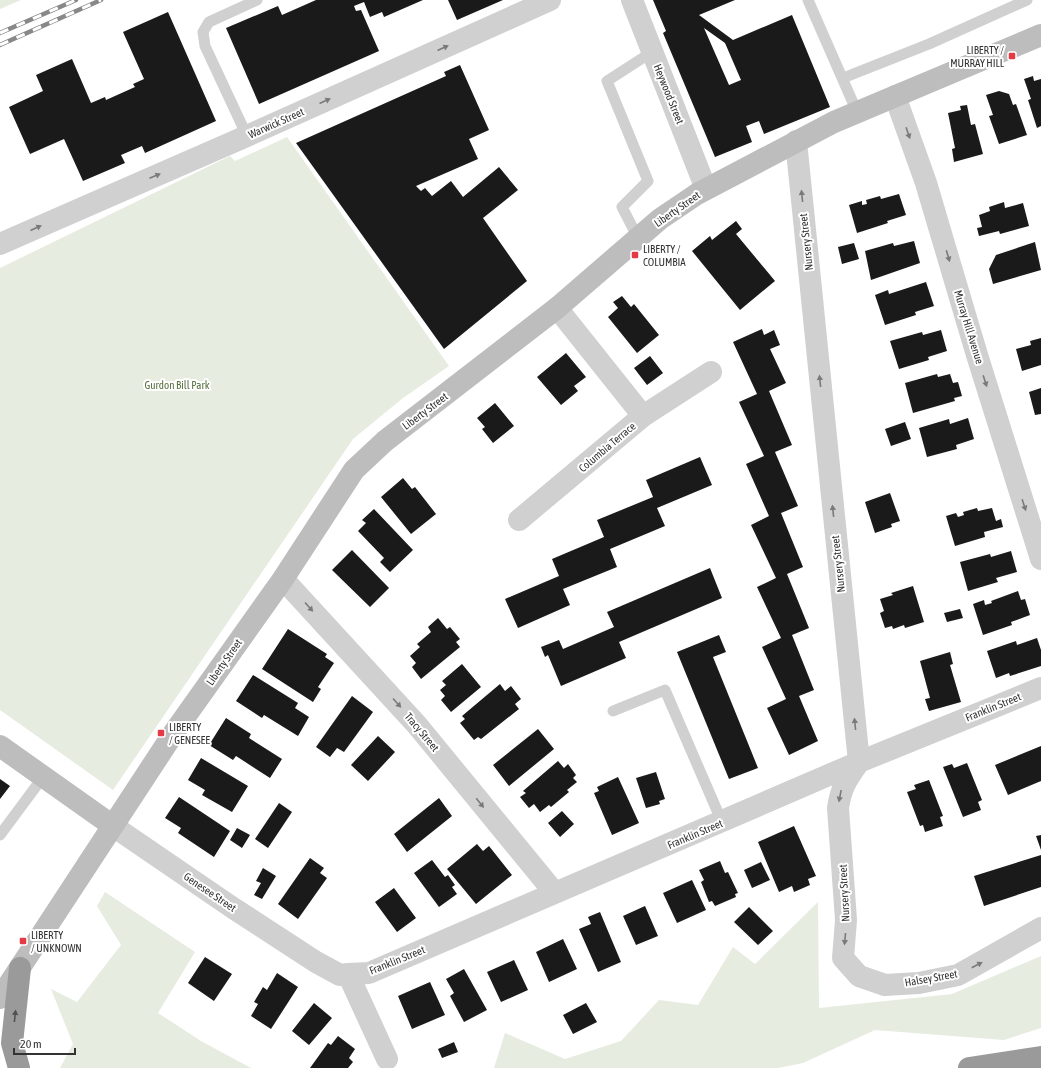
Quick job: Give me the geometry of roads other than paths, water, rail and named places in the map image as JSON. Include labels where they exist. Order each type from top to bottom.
[{"type":"highway","points":[[19,1068],[12,1043],[20,968]]},
{"type":"highway","points":[[969,1068],[1041,1057]]},
{"type":"highway","points":[[1034,1068],[1041,1066]]},
{"type":"main road","name":"Liberty Street","points":[[0,998],[175,731],[283,579],[354,470],[385,441],[557,308],[660,219],[706,188],[796,141],[857,112],[1041,35]]},
{"type":"main road","name":"Genesee Street","points":[[0,746],[113,826]]},
{"type":"street","name":"Warwick Street","points":[[0,244],[247,136],[550,0]]},
{"type":"street","name":"Heywood Street","points":[[632,0],[706,188]]},
{"type":"street","name":"Murray Hill Avenue","points":[[896,96],[926,183],[977,355],[1041,559]]},
{"type":"street","name":"Nursery Street","points":[[796,141],[859,762],[840,792],[838,808],[846,920],[843,958],[859,976]]},
{"type":"street","name":"Columbia Terrace","points":[[519,520],[643,416],[557,308]]},
{"type":"street","points":[[643,416],[711,372]]},
{"type":"street","name":"Tracy Street","points":[[283,579],[417,725],[554,892]]},
{"type":"street","name":"Franklin Street","points":[[348,974],[369,973],[554,892],[722,822],[859,762],[1041,688]]},
{"type":"street","name":"Genesee Street","points":[[113,826],[233,908],[316,962],[340,974],[348,974]]},
{"type":"street","name":"Halsey Street","points":[[859,976],[885,985],[920,983],[958,975],[1041,928]]},
{"type":"street","points":[[348,974],[387,1059]]},
{"type":"lane","points":[[247,136],[205,46],[204,32],[209,22],[256,0]]},
{"type":"lane","points":[[808,0],[857,112]]},
{"type":"lane","points":[[843,78],[929,44],[1027,0]]},
{"type":"lane","points":[[638,238],[622,207],[648,181],[607,81],[652,52]]},
{"type":"lane","points":[[613,711],[665,690],[722,822]]},
{"type":"lane","points":[[0,835],[43,777]]},
{"type":"railway","points":[[0,33],[76,0]]},
{"type":"railway","points":[[0,45],[101,0]]},
{"type":"place","name":"LIBERTY / MURRAY HILL","points":[[1012,56]]},
{"type":"place","name":"LIBERTY / COLUMBIA","points":[[635,255]]},
{"type":"place","name":"LIBERTY / GENESEE","points":[[161,733]]},
{"type":"place","name":"LIBERTY / UNKNOWN","points":[[23,941]]},
{"type":"park label","name":"Gurdon Bill Park","points":[[177,385]]}]
